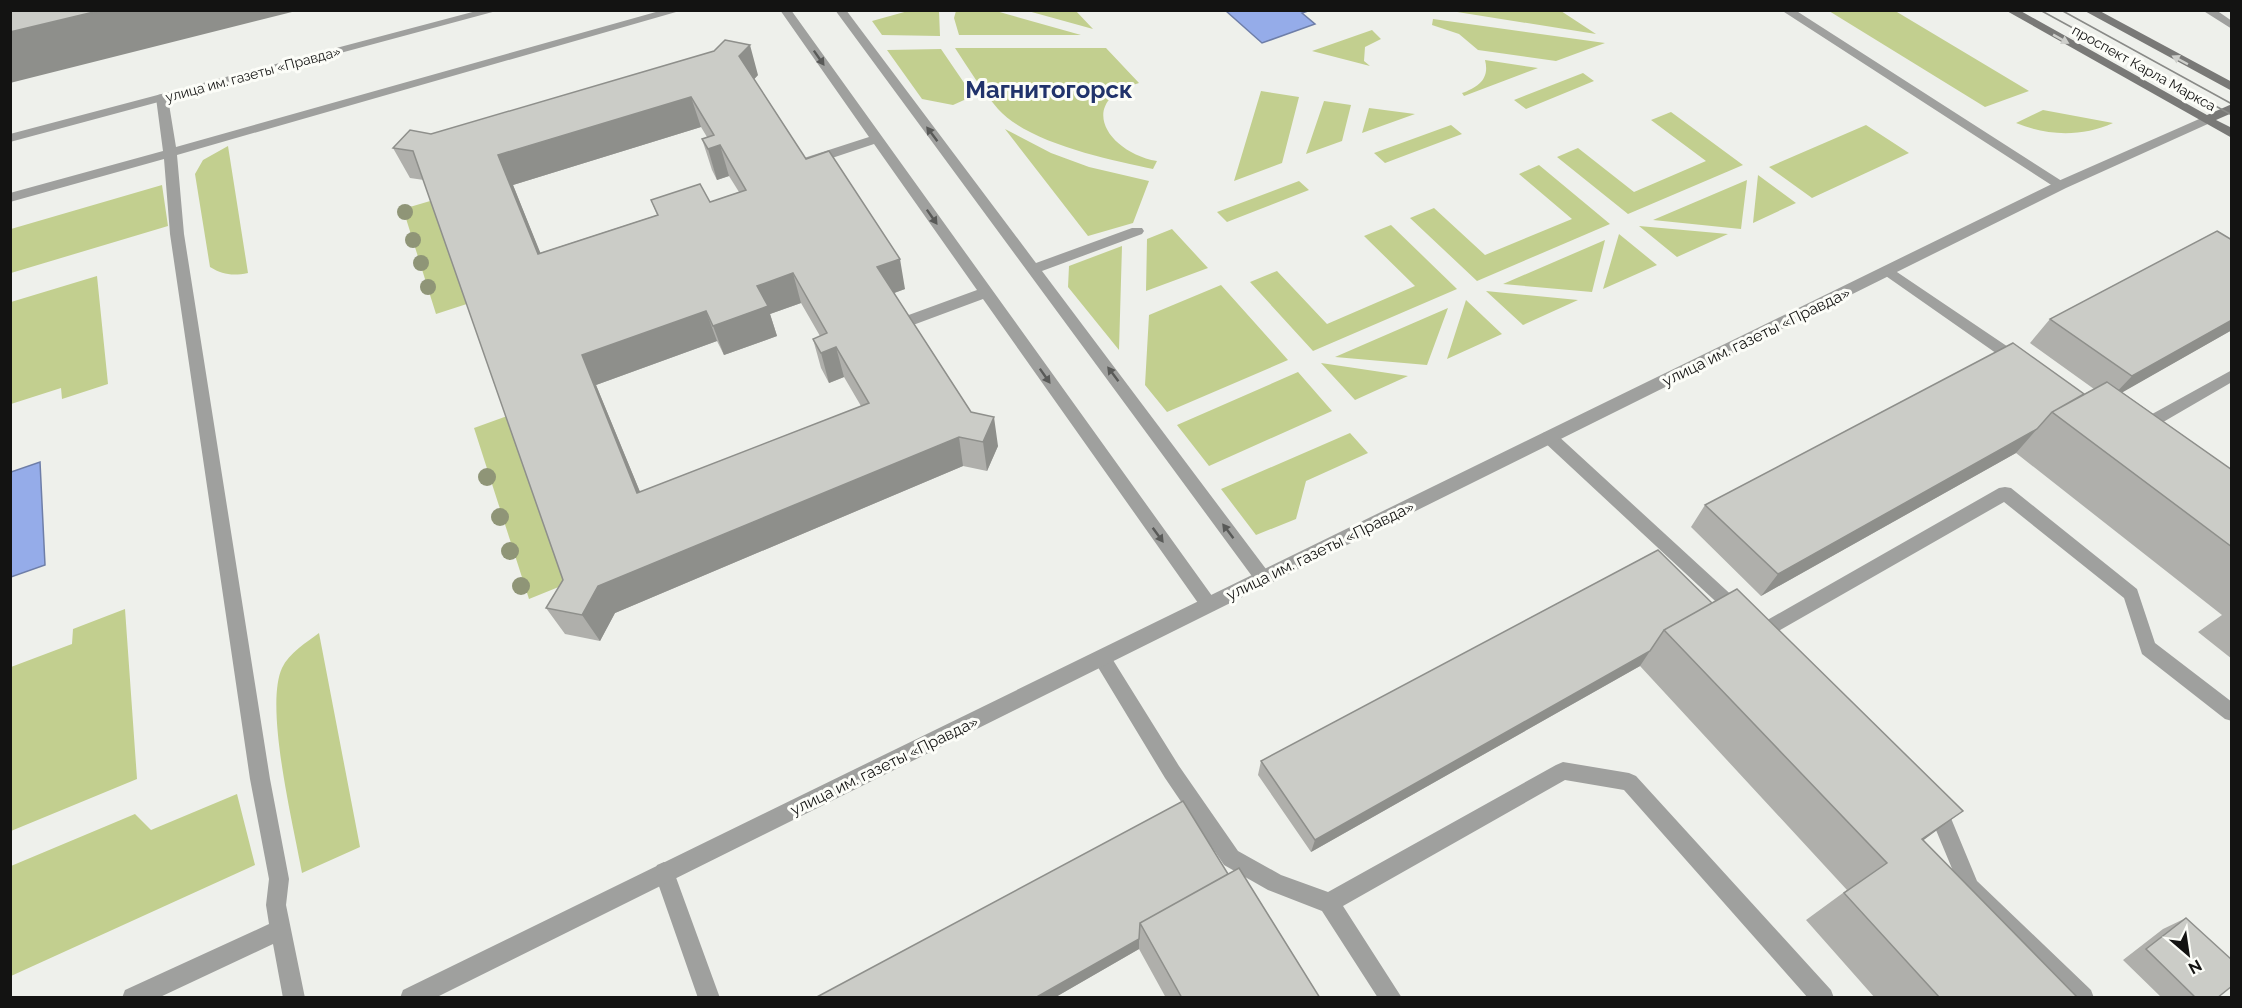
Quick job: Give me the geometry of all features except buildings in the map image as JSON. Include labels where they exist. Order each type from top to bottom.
[{"type":"main road","name":"проспект Карла Маркса","points":[[2010,10],[2232,134]]},
{"type":"main road","name":"проспект Карла Маркса","points":[[2088,10],[2232,87]]},
{"type":"main road","name":"улица им. газеты «Правда»","points":[[2206,120],[2232,108]]},
{"type":"street","name":"улица им. газеты «Правда»","points":[[10,138],[495,10]]},
{"type":"street","points":[[10,198],[678,10]]},
{"type":"street","points":[[785,10],[1209,605]]},
{"type":"street","points":[[840,10],[1263,578]]},
{"type":"street","points":[[1786,10],[2061,185]]},
{"type":"street","points":[[2207,10],[2232,26]]},
{"type":"street","points":[[162,98],[170,153],[177,234],[260,779],[279,879],[276,905],[294,998]]},
{"type":"street","name":"улица им. газеты «Правда»","points":[[411,998],[2061,185],[2206,120]]},
{"type":"street","points":[[798,165],[876,139]]},
{"type":"street","points":[[1034,269],[1137,231]]},
{"type":"street","points":[[1888,271],[2030,370]]},
{"type":"street","points":[[900,324],[986,292]]},
{"type":"street","points":[[2136,444],[2126,437],[2232,375]]},
{"type":"street","points":[[1549,437],[1778,650]]},
{"type":"street","points":[[1761,633],[2005,493],[2131,594],[2148,648],[2232,713]]},
{"type":"street","points":[[1102,658],[1172,772],[1231,858],[1275,883],[1329,903],[1391,998]]},
{"type":"street","points":[[1329,903],[1563,771],[1629,782],[1823,998]]},
{"type":"street","points":[[1922,792],[1939,808],[1970,888],[2084,998]]},
{"type":"street","points":[[664,872],[709,998]]},
{"type":"street","points":[[133,998],[281,929]]},
{"type":"green space","points":[[908,11],[939,11],[940,36],[882,35],[872,21]]},
{"type":"green space","points":[[956,11],[996,11],[1081,35],[959,35],[954,18]]},
{"type":"green space","points":[[1028,11],[1076,11],[1093,29]]},
{"type":"green space","points":[[1451,11],[1561,11],[1596,34]]},
{"type":"green space","points":[[1829,11],[1897,12],[2029,91],[1985,107]]},
{"type":"green space","points":[[1433,19],[1605,43],[1556,61],[1478,50],[1459,34],[1432,25]]},
{"type":"green space","points":[[1372,30],[1381,39],[1365,47],[1364,61],[1370,66],[1312,51]]},
{"type":"green space","points":[[955,48],[1106,48],[1139,83],[1119,91],[1108,102],[1103,113],[1105,125],[1112,137],[1124,148],[1139,156],[1157,161],[1153,169],[1114,161],[1049,141],[1011,121],[992,102]]},
{"type":"green space","points":[[941,49],[973,96],[953,105],[922,99],[887,50]]},
{"type":"green space","points":[[1485,60],[1538,68],[1464,96],[1462,93],[1478,85],[1484,77]]},
{"type":"green space","points":[[1583,73],[1594,81],[1526,109],[1514,100]]},
{"type":"green space","points":[[1261,91],[1299,97],[1282,163],[1234,181]]},
{"type":"green space","points":[[1324,101],[1351,105],[1342,141],[1306,154]]},
{"type":"green space","points":[[1369,108],[1415,114],[1362,133]]},
{"type":"green space","points":[[2043,110],[2113,123],[2089,131],[2064,133],[2040,130],[2016,123]]},
{"type":"green space","points":[[1671,112],[1743,165],[1628,214],[1557,157],[1578,148],[1634,192],[1706,161],[1651,120]]},
{"type":"green space","points":[[1451,125],[1462,134],[1385,163],[1374,153]]},
{"type":"green space","points":[[1866,125],[1909,153],[1812,198],[1769,167]]},
{"type":"green space","points":[[1005,129],[1051,153],[1089,167],[1149,181],[1133,223],[1088,236]]},
{"type":"green space","points":[[228,146],[248,273],[228,274],[210,267],[195,174],[203,160]]},
{"type":"green space","points":[[1539,165],[1610,224],[1477,281],[1410,218],[1434,208],[1485,255],[1572,219],[1519,174]]},
{"type":"green space","points":[[1758,175],[1796,203],[1753,223]]},
{"type":"green space","points":[[1747,180],[1741,229],[1653,220]]},
{"type":"green space","points":[[1299,181],[1309,190],[1227,222],[1217,212]]},
{"type":"green space","points":[[162,185],[168,226],[11,273],[11,229]]},
{"type":"green space","points":[[437,199],[473,302],[436,314],[403,209]]},
{"type":"green space","points":[[1391,225],[1457,289],[1313,351],[1250,282],[1277,271],[1327,324],[1415,286],[1364,236]]},
{"type":"green space","points":[[1639,226],[1728,234],[1677,257]]},
{"type":"green space","points":[[1172,229],[1208,268],[1146,291],[1147,239]]},
{"type":"green space","points":[[1619,234],[1657,265],[1603,289]]},
{"type":"green space","points":[[1605,240],[1592,292],[1503,284]]},
{"type":"green space","points":[[1122,246],[1119,350],[1068,287],[1069,266]]},
{"type":"green space","points":[[97,276],[108,384],[62,399],[61,388],[11,404],[11,302]]},
{"type":"green space","points":[[1221,285],[1288,360],[1167,412],[1145,385],[1149,315]]},
{"type":"green space","points":[[1486,291],[1578,300],[1523,325]]},
{"type":"green space","points":[[1466,300],[1502,334],[1447,359]]},
{"type":"green space","points":[[1448,308],[1427,365],[1335,357]]},
{"type":"green space","points":[[1321,363],[1408,376],[1355,400]]},
{"type":"green space","points":[[1298,372],[1332,411],[1209,466],[1177,425]]},
{"type":"green space","points":[[513,414],[571,582],[529,599],[474,428]]},
{"type":"green space","points":[[1350,433],[1368,453],[1306,481],[1296,519],[1256,535],[1221,489]]},
{"type":"green space","points":[[125,609],[137,779],[11,831],[11,667],[72,644],[73,629]]},
{"type":"green space","points":[[319,633],[360,847],[302,873],[282,768],[276,710],[277,686],[282,668],[289,657]]},
{"type":"green space","points":[[237,794],[255,865],[11,976],[11,866],[135,814],[151,830]]},
{"type":"water","points":[[1226,11],[1308,11],[1302,13],[1315,24],[1262,43]]},
{"type":"water","points":[[40,462],[45,565],[11,577],[11,472]]},
{"type":"tram line","points":[[2040,10],[2232,115]]},
{"type":"tram line","points":[[2061,10],[2232,104]]},
{"type":"district","name":"Магнитогорск","points":[[1049,90]]}]
